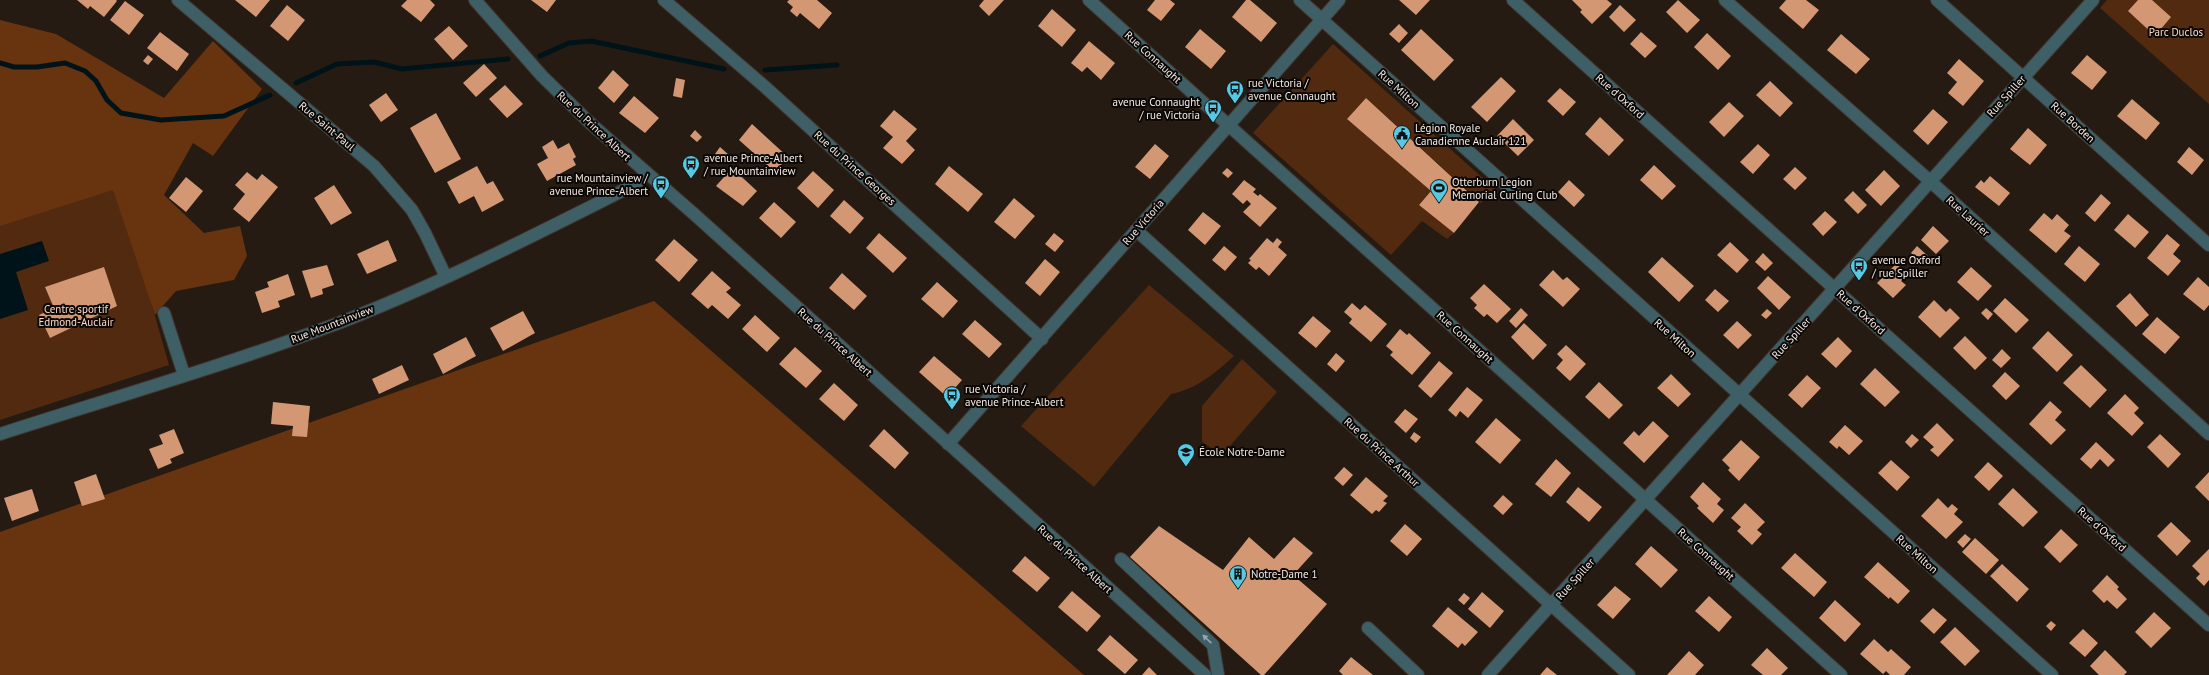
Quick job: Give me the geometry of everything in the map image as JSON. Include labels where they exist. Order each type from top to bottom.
[{"type":"street","name":"Rue Saint-Paul","points":[[178,0],[374,166],[412,210],[446,277]]},
{"type":"street","name":"Rue du Prince Albert","points":[[475,0],[553,87],[647,174],[694,214],[1205,675]]},
{"type":"street","name":"Rue du Prince Georges","points":[[664,0],[764,86],[1042,339]]},
{"type":"street","name":"Rue Connaught","points":[[1089,0],[1841,675]]},
{"type":"street","name":"Rue Milton","points":[[1300,0],[2052,675]]},
{"type":"street","name":"Rue Victoria","points":[[948,444],[1339,0]]},
{"type":"street","name":"Rue d'Oxford","points":[[1513,0],[2209,625]]},
{"type":"street","name":"Rue Laurier","points":[[1725,0],[1930,181],[2209,434]]},
{"type":"street","name":"Rue Borden","points":[[1937,0],[2209,244]]},
{"type":"street","name":"Rue Spiller","points":[[1488,675],[2093,0]]},
{"type":"street","name":"Rue Mountainview","points":[[0,434],[336,324],[504,251],[634,185],[647,174]]},
{"type":"street","name":"Rue du Prince Arthur","points":[[1136,230],[1629,675]]},
{"type":"street","points":[[164,313],[184,375]]},
{"type":"street","points":[[1121,559],[1214,645],[1218,675]]},
{"type":"street","points":[[1368,628],[1418,675]]},
{"type":"green space","name":"Parc Duclos","points":[[2107,0],[2209,0],[2209,104],[2100,8]]},
{"type":"green space","points":[[1333,44],[1495,189],[1481,203],[1366,98],[1347,119],[1431,191],[1419,205],[1454,233],[1447,239],[1422,221],[1391,255],[1253,133]]},
{"type":"green space","name":"Centre sportif Edmond-Auclair","points":[[0,135],[111,163],[169,365],[0,420]]},
{"type":"green space","points":[[1149,285],[1234,356],[1205,380],[1180,392],[1171,394],[1094,487],[1021,426]]},
{"type":"green space","points":[[1242,359],[1277,392],[1222,455],[1202,442],[1202,406]]},
{"type":"shaded area","points":[[0,20],[56,34],[164,98],[213,41],[262,89],[213,156],[193,143],[164,195],[204,233],[240,226],[247,256],[234,280],[176,291],[155,315],[113,190],[0,226]]},
{"type":"shaded area","points":[[42,241],[49,261],[16,272],[28,310],[0,319],[0,254]]},
{"type":"shaded area","points":[[654,301],[1084,675],[0,675],[0,532]]},
{"type":"building","points":[[77,0],[117,1],[104,17],[90,6],[88,9]]},
{"type":"building","points":[[235,0],[270,0],[256,17]]},
{"type":"building","points":[[407,0],[430,0],[435,5],[421,22],[401,6]]},
{"type":"building","points":[[531,0],[556,0],[547,12]]},
{"type":"building","points":[[789,0],[817,0],[832,13],[819,29],[800,13],[797,17],[790,11],[793,7],[787,2]]},
{"type":"building","points":[[984,0],[1004,0],[989,16],[979,6]]},
{"type":"building","points":[[1155,0],[1170,0],[1175,4],[1161,21],[1147,10]]},
{"type":"building","points":[[1246,0],[1250,0],[1277,23],[1261,42],[1232,17]]},
{"type":"building","points":[[1399,0],[1430,0],[1416,15]]},
{"type":"building","points":[[1572,0],[1607,0],[1612,4],[1592,24],[1580,12],[1582,10]]},
{"type":"building","points":[[1678,0],[1700,20],[1687,33],[1666,12]]},
{"type":"building","points":[[1786,0],[1806,0],[1819,10],[1803,29],[1779,8]]},
{"type":"building","points":[[2138,0],[2152,0],[2171,17],[2155,36],[2128,11]]},
{"type":"building","points":[[125,1],[144,15],[129,35],[110,20]]},
{"type":"building","points":[[287,5],[305,20],[288,41],[270,26]]},
{"type":"building","points":[[1620,5],[1636,20],[1624,32],[1609,17]]},
{"type":"building","points":[[1052,9],[1076,30],[1062,47],[1038,26]]},
{"type":"building","points":[[1399,24],[1408,33],[1399,43],[1389,34]]},
{"type":"building","points":[[449,26],[468,46],[453,60],[434,39]]},
{"type":"building","points":[[1200,29],[1226,51],[1211,69],[1185,47]]},
{"type":"building","points":[[1421,29],[1454,60],[1434,81],[1401,50]]},
{"type":"building","points":[[160,32],[189,54],[177,71],[147,48]]},
{"type":"building","points":[[1641,32],[1657,46],[1645,58],[1630,44]]},
{"type":"building","points":[[1707,33],[1731,56],[1718,70],[1694,47]]},
{"type":"building","points":[[1841,34],[1870,59],[1856,74],[1827,50]]},
{"type":"building","points":[[1089,41],[1115,63],[1101,80],[1087,67],[1082,72],[1071,63]]},
{"type":"building","points":[[148,55],[153,59],[148,65],[143,61]]},
{"type":"building","points":[[2087,55],[2107,72],[2092,90],[2071,73]]},
{"type":"building","points":[[1959,59],[1984,81],[1963,106],[1948,93],[1957,82],[1947,73]]},
{"type":"building","points":[[484,64],[497,78],[476,97],[463,83]]},
{"type":"building","points":[[613,70],[629,85],[614,103],[598,88]]},
{"type":"building","points":[[1501,77],[1516,91],[1487,122],[1471,107]]},
{"type":"building","points":[[676,78],[685,80],[682,98],[673,96]]},
{"type":"building","points":[[1770,81],[1793,103],[1780,117],[1756,95]]},
{"type":"building","points":[[505,85],[523,104],[507,118],[489,99]]},
{"type":"building","points":[[1560,88],[1576,102],[1563,116],[1547,101]]},
{"type":"building","points":[[386,93],[398,110],[381,122],[369,105]]},
{"type":"building","points":[[634,96],[659,118],[645,133],[619,113]]},
{"type":"building","name":"Légion Royale Canadienne Auclair 121","points":[[1366,98],[1479,202],[1454,233],[1419,205],[1431,191],[1347,119]]},
{"type":"building","points":[[2132,99],[2160,123],[2146,140],[2117,116]]},
{"type":"building","points":[[1729,102],[1744,116],[1724,137],[1709,122]]},
{"type":"building","points":[[1933,109],[1948,122],[1928,145],[1913,131]]},
{"type":"building","points":[[894,110],[917,129],[906,141],[915,150],[902,164],[883,148],[893,137],[880,126]]},
{"type":"building","points":[[436,113],[461,159],[435,173],[410,128]]},
{"type":"building","points":[[1600,117],[1624,140],[1609,156],[1585,134]]},
{"type":"building","points":[[1513,119],[1534,140],[1518,156],[1497,136]]},
{"type":"building","points":[[752,124],[788,157],[775,172],[739,140]]},
{"type":"building","points":[[2028,128],[2047,145],[2030,165],[2010,149]]},
{"type":"building","points":[[695,130],[702,137],[697,142],[690,136]]},
{"type":"building","points":[[553,140],[558,149],[569,143],[576,157],[573,159],[576,165],[547,181],[537,164],[548,158],[542,147]]},
{"type":"building","points":[[1155,144],[1169,156],[1150,179],[1135,167]]},
{"type":"building","points":[[1758,144],[1770,155],[1753,174],[1740,162]]},
{"type":"building","points":[[720,147],[729,155],[723,162],[715,154]]},
{"type":"building","points":[[2189,147],[2204,160],[2192,175],[2177,162]]},
{"type":"building","points":[[1654,165],[1676,186],[1662,200],[1640,180]]},
{"type":"building","points":[[477,166],[487,184],[493,181],[504,200],[482,212],[474,196],[459,204],[447,182]]},
{"type":"building","points":[[949,166],[983,194],[968,212],[935,184]]},
{"type":"building","points":[[1795,167],[1807,178],[1795,190],[1783,179]]},
{"type":"building","points":[[732,168],[757,191],[743,206],[716,186]]},
{"type":"building","points":[[1227,168],[1233,173],[1228,178],[1222,173]]},
{"type":"building","points":[[1884,170],[1900,186],[1881,206],[1865,190]]},
{"type":"building","points":[[813,171],[834,190],[818,208],[797,188]]},
{"type":"building","points":[[247,172],[257,180],[262,174],[278,187],[249,222],[233,209],[245,194],[235,185]]},
{"type":"building","points":[[1990,176],[2010,193],[1999,206],[1975,187],[1981,180],[1984,183]]},
{"type":"building","points":[[186,177],[203,191],[186,212],[169,198]]},
{"type":"building","points":[[1244,180],[1256,189],[1253,192],[1258,196],[1260,194],[1277,208],[1260,227],[1243,212],[1251,204],[1247,200],[1243,204],[1232,194]]},
{"type":"building","points":[[1569,180],[1585,195],[1574,207],[1558,192]]},
{"type":"building","points":[[334,185],[352,213],[331,225],[314,198]]},
{"type":"building","points":[[1853,191],[1867,205],[1858,214],[1844,200]]},
{"type":"building","points":[[2101,194],[2111,203],[2095,222],[2085,213]]},
{"type":"building","points":[[1014,198],[1035,216],[1015,239],[994,222]]},
{"type":"building","points":[[844,200],[864,218],[850,234],[830,216]]},
{"type":"building","points":[[774,202],[796,222],[781,238],[759,218]]},
{"type":"building","points":[[1825,211],[1837,222],[1823,236],[1812,224]]},
{"type":"building","points":[[1203,212],[1221,226],[1205,245],[1188,230]]},
{"type":"building","points":[[2044,213],[2052,220],[2057,214],[2069,225],[2064,231],[2071,236],[2056,253],[2029,230]]},
{"type":"building","points":[[2128,214],[2149,232],[2135,248],[2114,230]]},
{"type":"building","points":[[1933,226],[1949,241],[1936,254],[1921,240]]},
{"type":"building","points":[[879,233],[907,258],[893,273],[866,248]]},
{"type":"building","points":[[1054,233],[1064,241],[1055,252],[1045,244]]},
{"type":"building","points":[[2167,234],[2180,245],[2173,254],[2181,261],[2168,276],[2147,258]]},
{"type":"building","points":[[1267,238],[1273,243],[1277,238],[1282,242],[1278,247],[1287,255],[1269,276],[1259,267],[1256,270],[1248,263],[1251,260],[1249,259]]},
{"type":"building","points":[[674,239],[698,260],[679,282],[655,260]]},
{"type":"building","points":[[388,240],[397,261],[367,274],[357,254]]},
{"type":"building","points":[[1730,242],[1749,260],[1737,273],[1717,255]]},
{"type":"building","points":[[1224,246],[1237,257],[1225,271],[1212,260]]},
{"type":"building","points":[[1917,246],[1929,257],[1922,264],[1911,253]]},
{"type":"building","points":[[2079,246],[2100,264],[2085,282],[2064,264]]},
{"type":"building","points":[[1763,253],[1773,263],[1765,271],[1755,262]]},
{"type":"building","points":[[1662,257],[1694,286],[1679,302],[1648,272]]},
{"type":"building","points":[[1045,259],[1060,272],[1040,296],[1025,283]]},
{"type":"building","points":[[1896,264],[1908,274],[1901,281],[1906,285],[1893,298],[1877,283]]},
{"type":"building","points":[[327,265],[334,285],[322,289],[323,294],[311,298],[302,271]]},
{"type":"building","points":[[104,267],[117,306],[50,338],[39,315],[54,308],[45,287]]},
{"type":"building","points":[[1971,267],[1992,286],[1978,301],[1957,282]]},
{"type":"building","points":[[1553,270],[1563,280],[1567,277],[1580,289],[1563,307],[1539,285]]},
{"type":"building","points":[[712,271],[731,288],[726,292],[741,305],[728,319],[712,305],[708,309],[691,294]]},
{"type":"building","points":[[842,273],[867,296],[854,310],[829,288]]},
{"type":"building","points":[[288,274],[295,295],[278,301],[280,307],[262,313],[255,292],[269,287],[267,282]]},
{"type":"building","points":[[1768,276],[1791,297],[1779,310],[1757,288]]},
{"type":"building","points":[[2198,277],[2209,287],[2209,305],[2204,311],[2183,294]]},
{"type":"building","points":[[937,282],[958,301],[943,318],[921,299]]},
{"type":"building","points":[[1484,284],[1511,309],[1497,323],[1487,314],[1484,317],[1474,308],[1477,305],[1470,298]]},
{"type":"building","points":[[1715,289],[1729,301],[1718,312],[1705,300]]},
{"type":"building","points":[[2130,293],[2149,315],[2136,327],[2116,306]]},
{"type":"building","points":[[2005,298],[2029,320],[2016,333],[1993,311]]},
{"type":"building","points":[[1934,300],[1946,312],[1950,308],[1960,318],[1940,338],[1918,317]]},
{"type":"building","points":[[1352,303],[1360,310],[1365,305],[1387,324],[1371,342],[1349,323],[1352,319],[1344,312]]},
{"type":"building","points":[[1521,308],[1528,315],[1516,328],[1509,321]]},
{"type":"building","points":[[1986,308],[1993,314],[1988,320],[1981,313]]},
{"type":"building","points":[[1767,309],[1772,313],[1766,319],[1761,315]]},
{"type":"building","points":[[523,311],[535,333],[503,351],[490,328]]},
{"type":"building","points":[[755,315],[780,338],[767,352],[742,329]]},
{"type":"building","points":[[1313,316],[1331,331],[1316,348],[1298,333]]},
{"type":"building","points":[[2157,317],[2180,337],[2165,354],[2142,334]]},
{"type":"building","points":[[975,320],[1002,344],[989,358],[962,334]]},
{"type":"building","points":[[1737,321],[1752,335],[1738,349],[1723,335]]},
{"type":"building","points":[[1524,323],[1547,345],[1533,360],[1511,337]]},
{"type":"building","points":[[1400,329],[1407,335],[1409,333],[1431,353],[1412,375],[1390,355],[1393,352],[1386,346]]},
{"type":"building","points":[[2048,331],[2073,355],[2057,372],[2032,348]]},
{"type":"building","points":[[1965,336],[1987,358],[1975,370],[1953,348]]},
{"type":"building","points":[[466,337],[476,356],[443,374],[433,354]]},
{"type":"building","points":[[1838,337],[1852,351],[1836,368],[1821,354]]},
{"type":"building","points":[[1566,345],[1586,364],[1570,381],[1556,368],[1563,360],[1557,354]]},
{"type":"building","points":[[795,347],[822,371],[806,388],[779,364]]},
{"type":"building","points":[[2002,349],[2011,358],[2001,368],[1992,360]]},
{"type":"building","points":[[1336,353],[1345,361],[1336,372],[1327,364]]},
{"type":"building","points":[[934,356],[962,380],[947,397],[919,372]]},
{"type":"building","points":[[1439,361],[1453,373],[1431,398],[1418,386]]},
{"type":"building","points":[[402,365],[409,380],[379,394],[372,379]]},
{"type":"building","points":[[2081,365],[2107,390],[2090,408],[2063,383]]},
{"type":"building","points":[[1875,368],[1900,392],[1885,407],[1860,384]]},
{"type":"building","points":[[2005,372],[2020,386],[2006,400],[1992,386]]},
{"type":"building","points":[[1671,374],[1691,394],[1678,407],[1657,388]]},
{"type":"building","points":[[1807,375],[1821,388],[1802,408],[1788,395]]},
{"type":"building","points":[[1599,382],[1623,405],[1609,419],[1585,397]]},
{"type":"building","points":[[834,383],[858,405],[844,421],[819,399]]},
{"type":"building","points":[[1467,387],[1483,400],[1468,418],[1460,411],[1456,417],[1448,410]]},
{"type":"building","points":[[2125,394],[2139,408],[2134,413],[2144,423],[2132,436],[2107,413]]},
{"type":"building","points":[[2050,401],[2062,412],[2055,420],[2066,430],[2051,445],[2029,424]]},
{"type":"building","points":[[273,402],[310,406],[307,437],[292,436],[293,426],[271,424]]},
{"type":"building","points":[[1405,409],[1418,419],[1406,433],[1394,422]]},
{"type":"building","points":[[1496,418],[1521,440],[1500,464],[1475,442]]},
{"type":"building","points":[[1653,421],[1669,436],[1644,463],[1623,443],[1634,431],[1639,436]]},
{"type":"building","points":[[1937,423],[1954,440],[1938,457],[1930,450],[1934,447],[1923,437]]},
{"type":"building","points":[[1845,425],[1863,441],[1849,455],[1839,446],[1837,449],[1829,442]]},
{"type":"building","points":[[174,429],[184,453],[170,459],[172,463],[158,469],[149,449],[163,444],[159,435]]},
{"type":"building","points":[[884,429],[909,453],[895,469],[869,446]]},
{"type":"building","points":[[1414,432],[1421,437],[1416,443],[1410,438]]},
{"type":"building","points":[[1912,434],[1919,440],[1911,448],[1905,442]]},
{"type":"building","points":[[2160,434],[2181,454],[2168,468],[2147,447]]},
{"type":"building","points":[[1741,440],[1760,457],[1739,481],[1728,470],[1730,468],[1722,460]]},
{"type":"building","points":[[2096,442],[2115,460],[2108,467],[2100,459],[2091,469],[2080,459]]},
{"type":"building","points":[[1556,459],[1571,473],[1551,497],[1535,484]]},
{"type":"building","points":[[1891,460],[1910,477],[1897,491],[1878,473]]},
{"type":"building","points":[[1988,462],[2003,476],[1989,491],[1974,477]]},
{"type":"building","points":[[1344,467],[1353,475],[1343,486],[1334,478]]},
{"type":"building","points":[[2209,472],[2209,501],[2195,487]]},
{"type":"building","points":[[96,474],[105,499],[82,506],[74,482]]},
{"type":"building","points":[[1366,477],[1388,496],[1383,501],[1387,503],[1379,512],[1376,510],[1372,514],[1350,495]]},
{"type":"building","points":[[1703,482],[1721,499],[1717,504],[1724,510],[1713,523],[1697,508],[1699,506],[1690,497]]},
{"type":"building","points":[[1578,487],[1602,507],[1589,522],[1566,502]]},
{"type":"building","points":[[2013,488],[2038,512],[2023,527],[1998,504]]},
{"type":"building","points":[[32,489],[39,511],[12,521],[4,498]]},
{"type":"building","points":[[1503,495],[1513,504],[1503,515],[1493,506]]},
{"type":"building","points":[[1938,498],[1948,508],[1952,504],[1958,509],[1954,514],[1963,522],[1946,539],[1921,516]]},
{"type":"building","points":[[1745,503],[1765,522],[1757,530],[1762,534],[1752,545],[1737,531],[1741,527],[1731,518]]},
{"type":"building","points":[[2171,522],[2191,541],[2177,556],[2157,536]]},
{"type":"building","points":[[1405,524],[1422,539],[1407,556],[1390,541]]},
{"type":"building","name":"Notre-Dame 1","points":[[1159,526],[1223,570],[1249,537],[1274,559],[1294,537],[1313,553],[1293,575],[1327,604],[1264,675],[1261,675],[1130,557]]},
{"type":"building","points":[[2061,529],[2078,545],[2060,563],[2044,547]]},
{"type":"building","points":[[1965,534],[1971,539],[1963,548],[1957,542]]},
{"type":"building","points":[[1975,538],[1999,560],[1986,574],[1962,552]]},
{"type":"building","points":[[1651,546],[1678,570],[1661,588],[1635,564]]},
{"type":"building","points":[[2209,549],[2209,580],[2204,586],[2196,578],[2200,574],[2192,566]]},
{"type":"building","points":[[1795,553],[1827,582],[1814,597],[1781,568]]},
{"type":"building","points":[[1025,556],[1050,578],[1037,592],[1012,571]]},
{"type":"building","points":[[1878,562],[1910,591],[1898,604],[1890,597],[1889,599],[1864,577]]},
{"type":"building","points":[[2002,564],[2029,589],[2017,602],[1990,576]]},
{"type":"building","points":[[2107,575],[2119,587],[2117,589],[2127,599],[2117,609],[2107,600],[2104,603],[2092,591]]},
{"type":"building","points":[[1615,586],[1631,599],[1613,619],[1597,605]]},
{"type":"building","points":[[1072,591],[1101,616],[1087,632],[1058,607]]},
{"type":"building","points":[[1482,592],[1504,611],[1490,628],[1468,609]]},
{"type":"building","points":[[1464,593],[1470,598],[1464,605],[1458,600]]},
{"type":"building","points":[[1709,596],[1732,617],[1719,632],[1695,611]]},
{"type":"building","points":[[1835,600],[1861,624],[1845,642],[1819,618]]},
{"type":"building","points":[[1448,607],[1478,632],[1465,646],[1462,643],[1458,648],[1432,626]]},
{"type":"building","points":[[1933,608],[1947,620],[1934,634],[1920,621]]},
{"type":"building","points":[[2154,612],[2171,628],[2151,648],[2135,632]]},
{"type":"building","points":[[2051,621],[2056,625],[2051,631],[2046,626]]},
{"type":"building","points":[[1955,627],[1980,651],[1965,666],[1940,642]]},
{"type":"building","points":[[2083,629],[2098,643],[2085,657],[2069,643]]},
{"type":"building","points":[[1110,635],[1138,660],[1125,674],[1097,650]]},
{"type":"building","points":[[1874,639],[1888,652],[1891,649],[1911,667],[1904,675],[1890,675],[1886,671],[1883,674],[1860,654]]},
{"type":"building","points":[[1767,648],[1788,668],[1781,675],[1763,675],[1751,665]]},
{"type":"building","points":[[2105,650],[2127,672],[2124,675],[2099,675],[2090,666]]},
{"type":"building","points":[[1689,651],[1704,665],[1695,675],[1667,675]]},
{"type":"building","points":[[1351,657],[1373,675],[1343,675],[1339,671]]},
{"type":"building","points":[[1149,667],[1157,675],[1142,675]]},
{"type":"building","points":[[1547,667],[1557,675],[1540,675]]},
{"type":"waterway","points":[[540,56],[569,43],[591,41],[724,69]]},
{"type":"waterway","points":[[296,83],[337,64],[374,62],[402,69],[508,59]]},
{"type":"waterway","points":[[0,63],[14,67],[37,67],[65,63],[85,71],[96,81],[107,100],[121,113],[161,120],[224,116],[270,95]]},
{"type":"waterway","points":[[765,70],[837,65]]},
{"type":"place","name":"rue Victoria / avenue Connaught","points":[[1235,104]]},
{"type":"place","name":"avenue Connaught / rue Victoria","points":[[1213,123]]},
{"type":"place","name":"Légion Royale Canadienne Auclair 121","points":[[1402,149]]},
{"type":"place","name":"avenue Prince-Albert / rue Mountainview","points":[[691,179]]},
{"type":"place","name":"rue Mountainview / avenue Prince-Albert","points":[[661,199]]},
{"type":"place","name":"Otterburn Legion Memorial Curling Club","points":[[1439,203]]},
{"type":"place","name":"avenue Oxford / rue Spiller","points":[[1859,281]]},
{"type":"place","name":"rue Victoria / avenue Prince-Albert","points":[[952,410]]},
{"type":"place","name":"École Notre-Dame","points":[[1186,467]]},
{"type":"place","name":"Notre-Dame 1","points":[[1238,589]]}]
